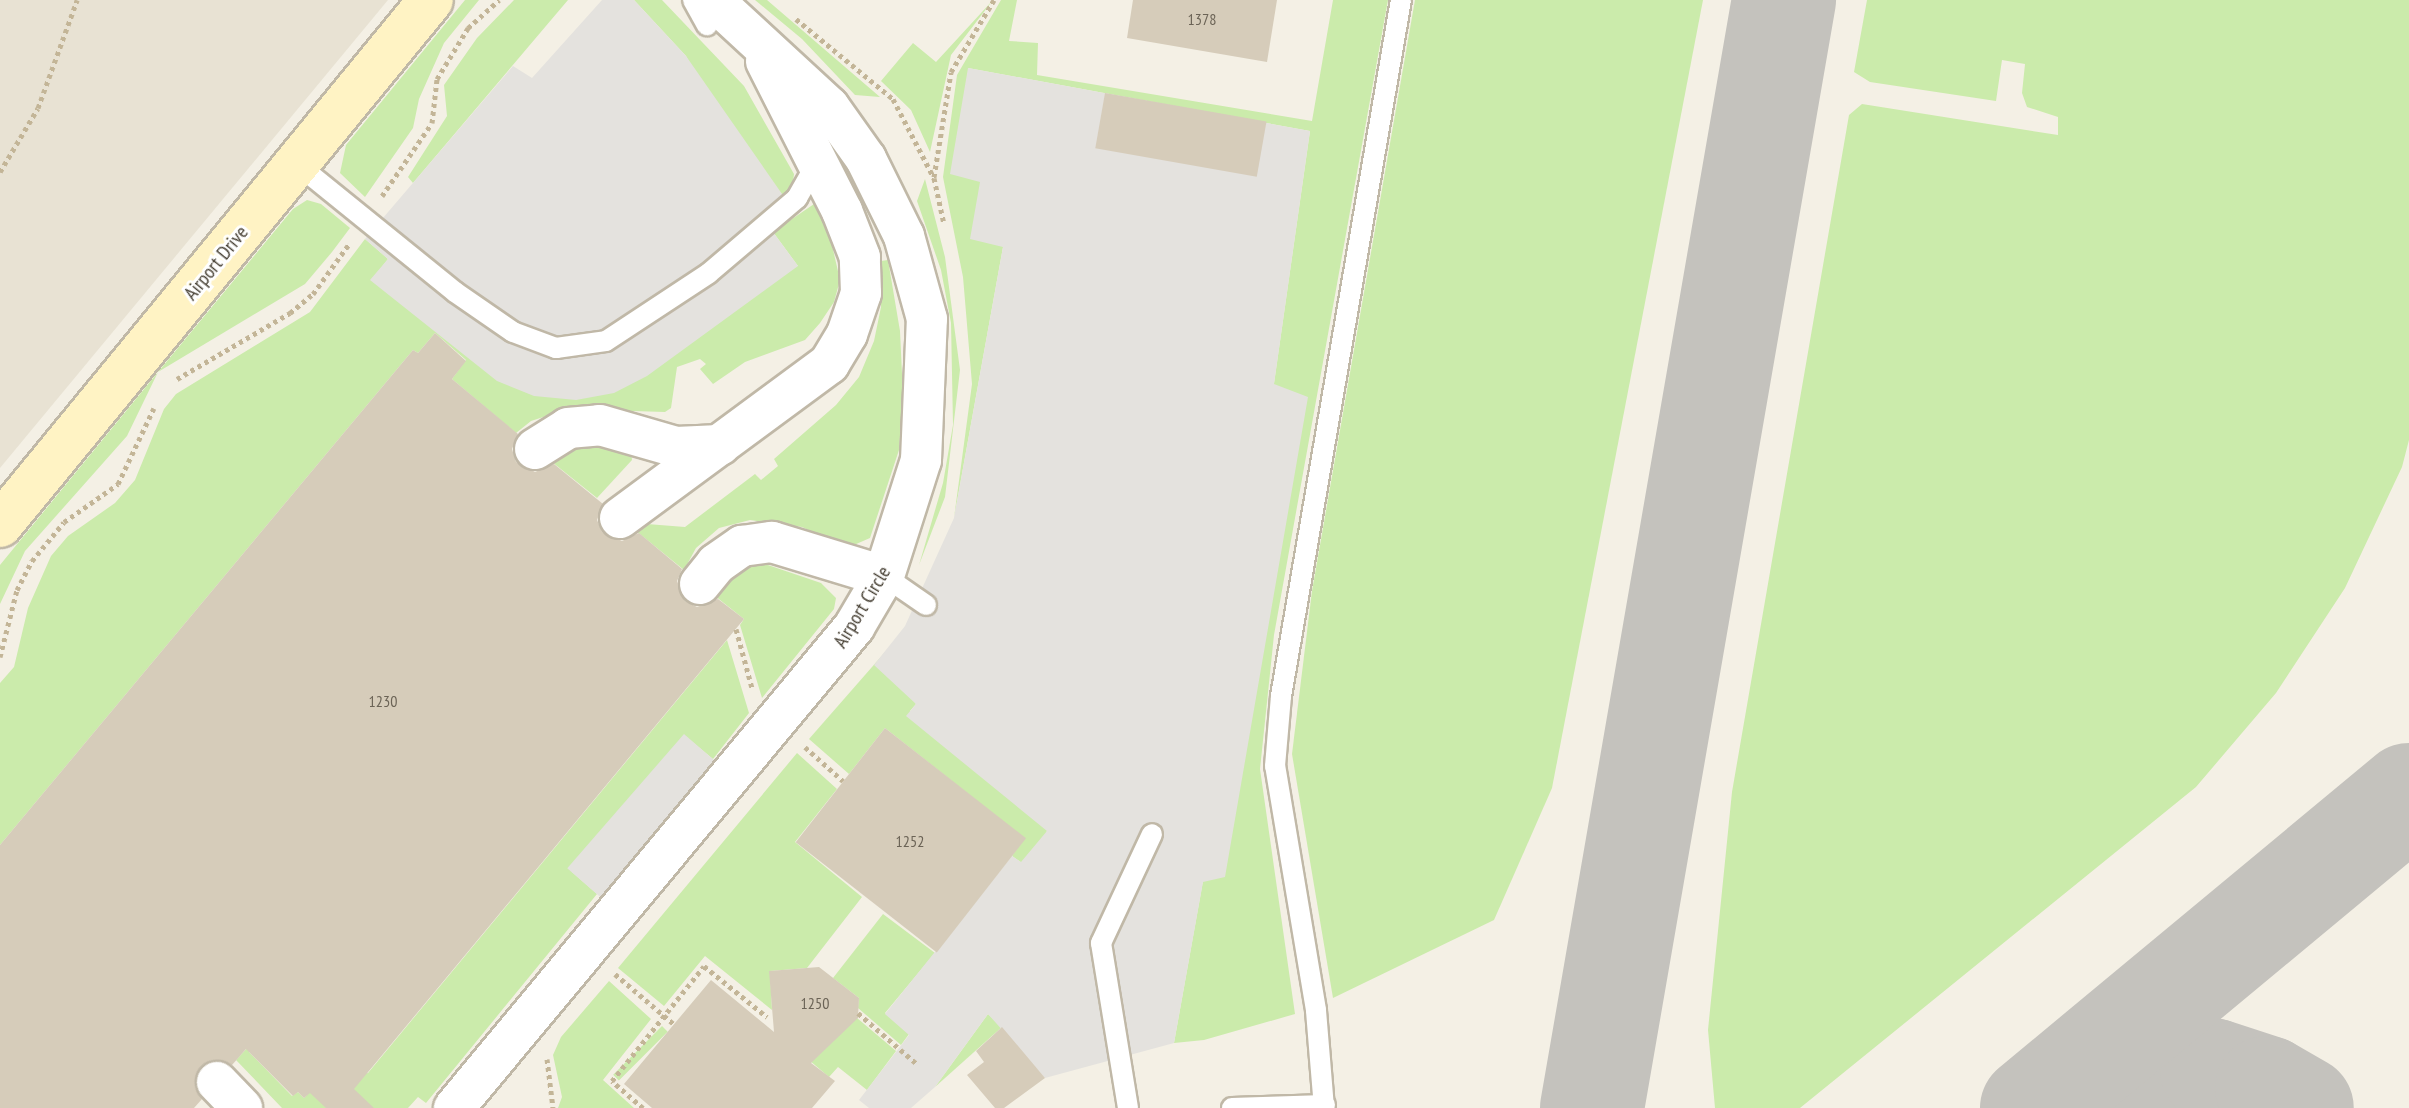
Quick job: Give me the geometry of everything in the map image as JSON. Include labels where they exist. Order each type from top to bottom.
[{"type":"main road","name":"Airport Drive","points":[[1,524],[431,0]]},
{"type":"street","name":"Airport Circle","points":[[454,1108],[817,675],[884,576],[921,460],[927,319],[904,236],[866,159],[829,107],[752,34],[710,12]]},
{"type":"street","points":[[620,518],[829,364],[847,334],[861,293],[860,257],[752,34]]},
{"type":"street","points":[[535,449],[568,428],[600,425],[676,447],[720,445]]},
{"type":"street","points":[[700,584],[716,564],[742,546],[772,542],[884,576]]},
{"type":"lane","points":[[693,0],[710,12]]},
{"type":"lane","points":[[1232,1108],[1324,1106],[1316,1010],[1275,766],[1281,696],[1401,0]]},
{"type":"lane","points":[[297,164],[416,261],[513,332],[556,348],[606,341],[709,273],[797,198],[817,163]]},
{"type":"lane","points":[[884,576],[926,605]]},
{"type":"lane","points":[[1128,1108],[1101,943],[1152,834]]},
{"type":"path","points":[[0,172],[38,108],[77,0]]},
{"type":"path","points":[[376,205],[432,123],[437,79],[468,28],[499,0]]},
{"type":"path","points":[[934,178],[951,72],[994,0]]},
{"type":"path","points":[[166,386],[290,313],[313,294],[356,234]]},
{"type":"path","points":[[0,657],[17,590],[32,561],[64,522],[118,484],[160,397]]},
{"type":"path","points":[[815,757],[843,781]]},
{"type":"path","points":[[643,1108],[612,1081],[704,966],[767,1017]]},
{"type":"path","points":[[628,986],[675,1025]]},
{"type":"path","points":[[858,1013],[918,1065]]},
{"type":"shaded area","points":[[0,0],[388,0],[0,468]]},
{"type":"shaded area","points":[[602,0],[634,0],[686,56],[796,214],[773,232],[798,266],[647,376],[614,393],[576,400],[534,396],[497,381],[370,280],[388,259],[365,239],[513,66],[532,78]]},
{"type":"shaded area","points":[[968,68],[1310,131],[1274,384],[1308,397],[1225,877],[1203,882],[1174,1043],[1045,1078],[988,1014],[935,1087],[911,1108],[869,1108],[859,1100],[909,1035],[885,1014],[1012,856],[1021,862],[1047,831],[906,716],[916,704],[874,665],[905,626],[954,518],[1003,247],[970,239],[980,182],[950,174]]},
{"type":"shaded area","points":[[684,734],[732,776],[616,910],[567,868]]},
{"type":"green space","points":[[465,0],[479,0],[444,43],[419,99],[413,128],[365,197],[340,173],[346,145]]},
{"type":"green space","points":[[514,0],[568,0],[413,183],[408,177],[447,116],[444,85],[477,38]]},
{"type":"green space","points":[[634,0],[662,0],[744,86],[794,174],[792,190],[764,213],[686,56]]},
{"type":"green space","points":[[755,0],[767,0],[880,97],[855,95],[802,39]]},
{"type":"green space","points":[[993,0],[951,55],[930,152],[911,110],[881,81],[913,43],[936,62]]},
{"type":"green space","points":[[1001,0],[1017,0],[1009,41],[1038,43],[1037,75],[1312,121],[1333,0],[1388,0],[1274,635],[1260,769],[1295,1014],[1204,1040],[1174,1043],[1203,881],[1310,131],[968,68],[981,182],[1003,247],[954,518],[972,384],[963,277],[943,177],[957,75]]},
{"type":"green space","points":[[1415,0],[1703,0],[1552,788],[1494,920],[1333,998],[1292,754],[1312,591]]},
{"type":"green space","points":[[1867,0],[2409,0],[2409,440],[2402,467],[2345,588],[2276,693],[2196,787],[1800,1108],[1715,1108],[1708,1030],[1732,792],[1849,115],[1862,104],[2058,135],[2058,117],[2027,107],[2022,93],[2025,64],[2002,60],[1996,101],[1870,82],[1854,72]]},
{"type":"green space","points":[[925,179],[945,257],[960,370],[945,497],[919,565],[943,483],[953,425],[951,323],[941,270],[917,201]]},
{"type":"green space","points":[[307,200],[321,204],[350,228],[305,284],[158,372],[293,209]]},
{"type":"green space","points":[[814,204],[829,232],[840,280],[834,302],[820,323],[805,340],[745,362],[713,384],[700,369],[706,364],[700,359],[677,367],[671,408],[665,412],[568,409],[531,421],[516,433],[452,379],[466,360],[435,333],[418,353],[413,350],[0,845],[0,683],[14,667],[28,608],[51,556],[68,536],[115,503],[135,480],[164,409],[176,394],[310,312],[365,239],[388,259],[371,281],[798,266],[773,232]]},
{"type":"green space","points":[[888,260],[900,331],[903,395],[899,450],[870,538],[847,548],[802,527],[750,520],[719,528],[696,548],[684,570],[635,530],[647,524],[685,527],[755,474],[761,480],[778,466],[774,459],[836,405],[859,377],[874,341],[881,307],[881,261]]},
{"type":"green space","points":[[158,372],[127,436],[25,551],[0,604],[0,565]]},
{"type":"green space","points":[[582,442],[631,451],[632,460],[597,498],[552,462]]},
{"type":"green space","points":[[762,563],[821,583],[836,598],[834,609],[762,698],[740,625],[744,619],[715,596],[740,569]]},
{"type":"green space","points":[[727,640],[749,713],[713,759],[684,735],[572,872],[597,894],[426,1103],[418,1097],[408,1108],[282,1108],[236,1060],[261,1033],[264,1036],[249,1052],[292,1096],[298,1092],[304,1098],[320,1082],[368,1073]]},
{"type":"green space","points":[[886,651],[916,704],[910,711],[1047,830],[1039,875],[1012,856],[1024,838],[885,728],[849,774],[809,739]]},
{"type":"green space","points":[[797,753],[837,789],[795,842],[862,897],[807,968],[770,971],[772,1010],[705,956],[664,1006],[618,968]]},
{"type":"green space","points":[[883,914],[935,953],[885,1013],[909,1034],[901,1045],[858,1008],[859,998],[833,978]]},
{"type":"green space","points":[[609,981],[651,1019],[603,1080],[634,1108],[558,1108],[562,1097],[553,1055],[561,1037]]},
{"type":"green space","points":[[988,1014],[1002,1027],[935,1087]]},
{"type":"green space","points":[[857,1018],[896,1051],[867,1090],[838,1067],[829,1077],[783,1038]]},
{"type":"green space","points":[[662,1026],[668,1032],[619,1080],[613,1075]]},
{"type":"building","points":[[1133,0],[1277,0],[1267,62],[1127,38]]},
{"type":"building","points":[[1105,93],[1267,121],[1257,177],[1095,148]]},
{"type":"building","points":[[435,333],[466,361],[452,379],[518,434],[512,449],[516,462],[535,472],[554,464],[603,504],[597,520],[602,532],[622,541],[639,533],[682,569],[677,581],[685,601],[697,607],[718,599],[744,619],[354,1089],[374,1108],[326,1108],[310,1093],[304,1098],[298,1092],[293,1096],[246,1049],[232,1065],[212,1060],[201,1066],[195,1087],[202,1099],[194,1108],[0,1108],[0,845],[413,350],[418,353]]},
{"type":"building","points":[[885,728],[1026,838],[937,952],[796,842]]},
{"type":"building","points":[[819,967],[859,998],[858,1018],[811,1063],[835,1081],[812,1108],[652,1108],[624,1084],[711,980],[774,1032],[769,971]]},
{"type":"building","points":[[1002,1027],[1045,1078],[1004,1108],[995,1108],[967,1075],[984,1062],[976,1051]]},
{"type":"taxiway","points":[[1592,1108],[1784,0]]},
{"type":"taxiway","points":[[2032,1108],[2409,795]]},
{"type":"taxiway","points":[[2057,1094],[2099,1078],[2168,1066],[2212,1070],[2267,1088],[2302,1108]]}]
